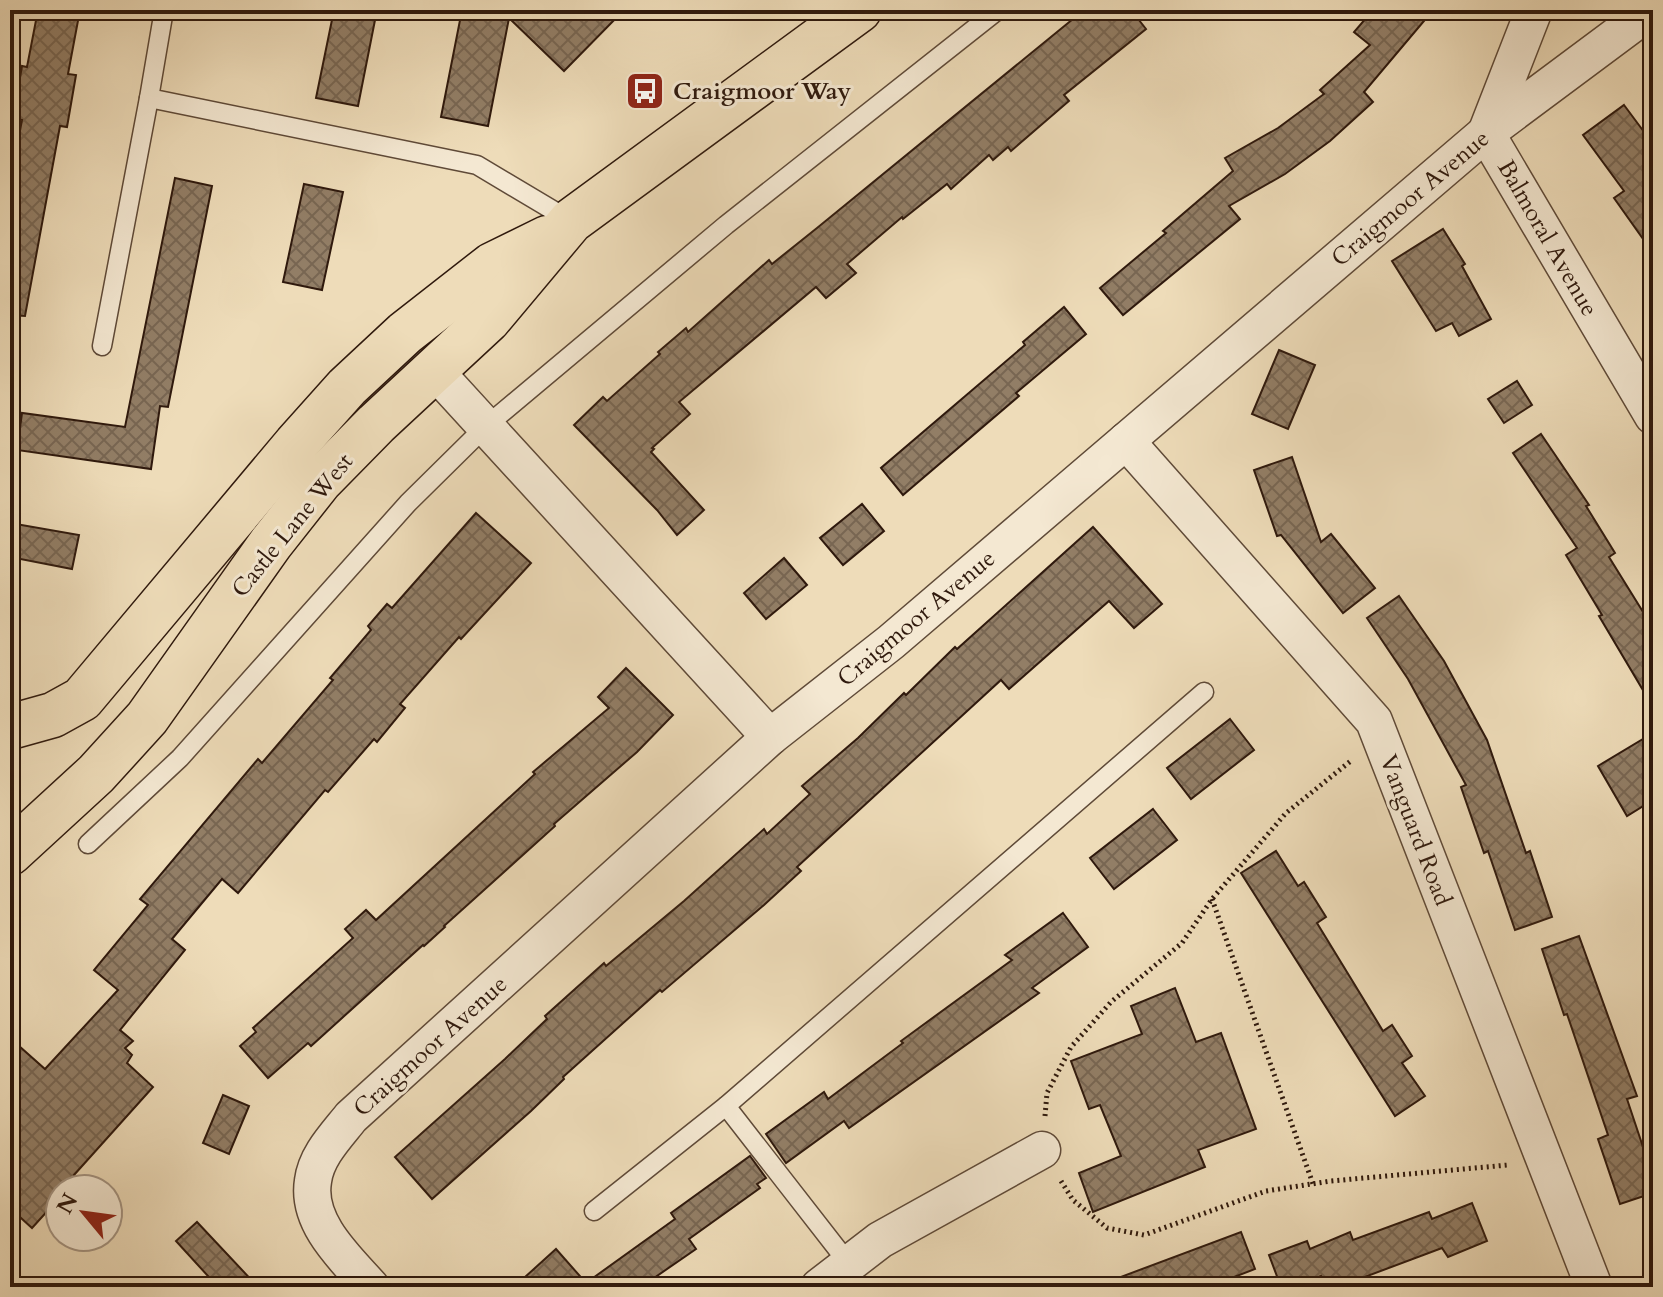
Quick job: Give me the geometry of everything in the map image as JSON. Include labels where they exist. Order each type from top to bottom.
[{"type":"main road","name":"Castle Lane West","points":[[10,727],[53,715],[82,699],[296,444],[347,387],[405,333],[492,265],[567,226],[859,10]]},
{"type":"main road","name":"Castle Lane West","points":[[19,840],[96,774],[147,718],[271,543],[320,481],[488,320],[567,226]]},
{"type":"street","name":"Balmoral Avenue","points":[[1534,10],[1486,133],[1653,416]]},
{"type":"street","name":"Craigmoor Avenue","points":[[371,1287],[326,1232],[317,1213],[313,1180],[325,1150],[351,1117],[770,737],[891,642],[1486,133],[1651,10]]},
{"type":"street","points":[[434,370],[770,737]]},
{"type":"street","name":"Vanguard Road","points":[[1126,441],[1374,721],[1594,1287]]},
{"type":"street","points":[[819,1287],[880,1240],[1042,1150]]},
{"type":"lane","points":[[102,346],[164,10]]},
{"type":"lane","points":[[88,844],[180,758],[408,503],[485,427],[726,225],[998,10]]},
{"type":"lane","points":[[149,98],[477,165],[567,226]]},
{"type":"lane","points":[[594,1211],[726,1106],[1204,692]]},
{"type":"lane","points":[[726,1106],[849,1264]]},
{"type":"path","points":[[1380,737],[1286,813],[1212,899],[1182,943],[1111,1002],[1071,1047],[1047,1093],[1042,1150],[1073,1200],[1107,1228],[1144,1235],[1266,1191],[1546,1162]]},
{"type":"path","points":[[1212,899],[1313,1184]]},
{"type":"building","points":[[38,10],[80,10],[68,74],[76,75],[67,127],[60,126],[25,316],[10,315],[10,183],[22,120],[13,118],[22,66],[27,67]]},
{"type":"building","points":[[334,10],[377,10],[358,106],[316,98]]},
{"type":"building","points":[[462,10],[624,10],[564,71],[509,18],[488,126],[441,117]]},
{"type":"building","points":[[1084,10],[1131,10],[1146,29],[1064,95],[1069,101],[1011,151],[1008,147],[993,160],[989,155],[951,189],[947,184],[902,217],[847,264],[856,273],[826,298],[816,287],[679,402],[690,414],[651,452],[704,510],[677,535],[657,510],[574,425],[603,397],[607,401],[660,354],[658,352],[686,328],[688,332],[769,260],[772,264]]},
{"type":"building","points":[[1373,10],[1393,10],[1401,17],[1408,10],[1424,10],[1429,15],[1364,92],[1373,102],[1330,141],[1285,174],[1229,206],[1240,219],[1123,315],[1100,288],[1233,171],[1225,158],[1278,128],[1324,94],[1320,90],[1370,45],[1354,32]]},
{"type":"building","points":[[1624,105],[1653,144],[1653,253],[1614,198],[1624,191],[1583,135]]},
{"type":"building","points":[[175,178],[212,186],[168,407],[160,406],[151,469],[17,450],[22,413],[125,427]]},
{"type":"building","points":[[304,184],[343,192],[322,290],[283,282]]},
{"type":"building","points":[[1443,229],[1465,264],[1462,266],[1491,319],[1459,336],[1452,323],[1436,331],[1392,261]]},
{"type":"building","points":[[1064,307],[1086,334],[903,495],[881,468],[1025,345],[1023,342]]},
{"type":"building","points":[[1279,350],[1315,365],[1288,429],[1252,414]]},
{"type":"building","points":[[1517,381],[1532,405],[1504,423],[1488,399]]},
{"type":"building","points":[[1541,434],[1589,505],[1586,506],[1615,553],[1609,557],[1653,628],[1653,707],[1566,555],[1577,548],[1513,453]]},
{"type":"building","points":[[1292,457],[1321,542],[1331,534],[1375,588],[1343,613],[1281,535],[1277,536],[1254,470]]},
{"type":"building","points":[[862,504],[884,531],[843,565],[820,538]]},
{"type":"building","points":[[476,513],[531,563],[461,639],[459,637],[400,704],[405,708],[377,742],[374,739],[328,792],[325,790],[238,893],[222,879],[172,939],[185,950],[120,1030],[133,1041],[125,1048],[132,1055],[127,1063],[153,1087],[76,1173],[44,1173],[44,1215],[32,1228],[10,1208],[10,1038],[45,1069],[118,990],[94,970],[148,905],[140,899],[258,759],[262,763],[333,680],[330,678],[371,630],[368,626],[387,604],[392,608]]},
{"type":"building","points":[[10,523],[79,535],[72,569],[10,557]]},
{"type":"building","points":[[1093,527],[1162,604],[1134,628],[1109,601],[1009,689],[1001,680],[797,867],[801,871],[764,905],[662,992],[660,990],[432,1199],[395,1157],[505,1059],[547,1019],[545,1016],[604,963],[606,966],[684,901],[764,829],[767,834],[810,794],[802,786]]},
{"type":"building","points":[[784,558],[807,585],[766,619],[744,593]]},
{"type":"building","points":[[1399,596],[1444,661],[1487,740],[1552,917],[1515,930],[1488,851],[1484,853],[1461,787],[1466,785],[1408,679],[1367,618]]},
{"type":"building","points":[[626,668],[673,715],[637,752],[554,824],[424,946],[311,1046],[308,1043],[268,1078],[240,1046],[256,1032],[253,1028],[353,938],[345,929],[366,910],[376,920],[535,774],[533,772],[609,708],[598,697]]},
{"type":"building","points":[[1230,719],[1254,750],[1191,799],[1167,768]]},
{"type":"building","points":[[1653,733],[1653,800],[1627,816],[1598,766]]},
{"type":"building","points":[[1153,809],[1177,840],[1114,889],[1090,858]]},
{"type":"building","points":[[1276,851],[1298,886],[1304,882],[1326,917],[1317,923],[1383,1031],[1392,1025],[1412,1056],[1402,1063],[1425,1096],[1395,1116],[1241,873]]},
{"type":"building","points":[[1063,913],[1088,947],[1032,988],[1039,993],[849,1128],[844,1121],[786,1163],[766,1134],[824,1092],[828,1099],[1012,960],[1005,955]]},
{"type":"building","points":[[1579,936],[1637,1096],[1627,1099],[1653,1177],[1653,1193],[1620,1204],[1598,1139],[1608,1135],[1542,949]]},
{"type":"building","points":[[1175,988],[1196,1042],[1221,1033],[1256,1129],[1198,1150],[1205,1167],[1093,1212],[1079,1173],[1121,1156],[1100,1105],[1089,1109],[1071,1061],[1142,1034],[1131,1006]]},
{"type":"building","points":[[223,1095],[249,1106],[229,1154],[203,1143]]},
{"type":"building","points":[[750,1156],[766,1178],[757,1184],[760,1188],[689,1239],[696,1249],[641,1287],[514,1287],[556,1249],[586,1283],[675,1219],[671,1213]]},
{"type":"building","points":[[1472,1203],[1487,1241],[1448,1257],[1442,1248],[1338,1287],[1326,1287],[1321,1276],[1293,1287],[1281,1287],[1269,1255],[1307,1241],[1310,1249],[1350,1232],[1353,1240],[1429,1212],[1432,1219]]},
{"type":"building","points":[[197,1222],[258,1287],[218,1287],[176,1241]]},
{"type":"building","points":[[1241,1232],[1255,1269],[1208,1287],[1103,1287],[1102,1284]]},
{"type":"place","name":"Craigmoor Way","points":[[645,91]]}]
